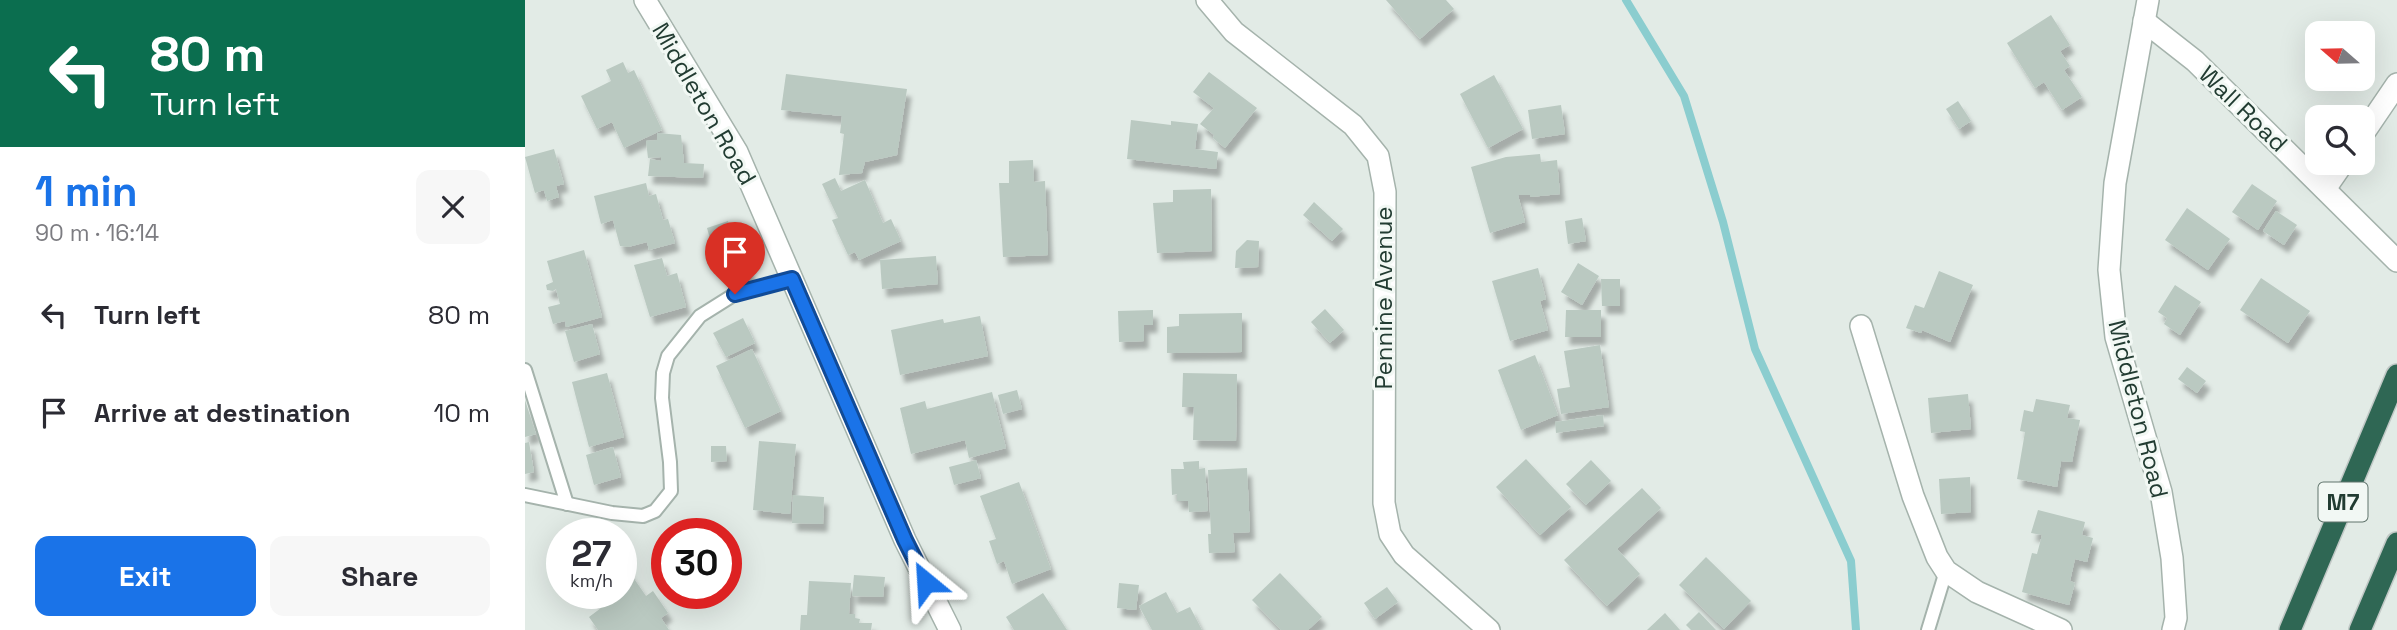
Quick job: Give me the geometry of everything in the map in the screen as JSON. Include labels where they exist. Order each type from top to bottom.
[{"type":"highway","name":"M7","points":[[2290,630],[2397,375]]},
{"type":"highway","name":"M7","points":[[2360,630],[2397,543]]},
{"type":"street","name":"Middleton Road","points":[[645,0],[737,152],[905,540],[950,630]]},
{"type":"street","name":"Pennine Avenue","points":[[1207,0],[1234,32],[1353,125],[1378,156],[1385,192],[1384,503],[1390,534],[1404,555],[1489,630]]},
{"type":"street","name":"Middleton Road","points":[[2148,0],[2115,183],[2109,270],[2116,337],[2161,492],[2172,558],[2176,618],[2173,630]]},
{"type":"street","name":"Wall Road","points":[[2144,22],[2195,61],[2397,261]]},
{"type":"street","points":[[2375,116],[2397,84]]},
{"type":"street","points":[[2325,189],[2335,175]]},
{"type":"street","points":[[1861,326],[1913,496],[1937,557],[1946,571],[1977,593],[2061,630]]},
{"type":"lane","points":[[525,495],[612,513],[643,516],[655,511],[671,491],[670,462],[661,398],[663,373],[668,356],[700,316],[735,294],[792,279]]},
{"type":"lane","points":[[525,370],[567,504]]},
{"type":"lane","points":[[1928,630],[1946,571]]},
{"type":"building","points":[[1386,0],[1446,0],[1454,9],[1420,39]]},
{"type":"building","points":[[2051,15],[2070,45],[2060,51],[2070,66],[2064,70],[2082,97],[2062,110],[2044,82],[2035,88],[2007,43]]},
{"type":"building","points":[[623,62],[628,73],[634,70],[662,130],[624,148],[612,122],[597,129],[581,96],[611,81],[606,70]]},
{"type":"building","points":[[1209,72],[1257,108],[1225,148],[1200,124],[1214,108],[1193,92]]},
{"type":"building","points":[[786,74],[907,89],[897,155],[865,162],[862,173],[839,175],[844,134],[840,133],[842,116],[781,110]]},
{"type":"building","points":[[1494,75],[1523,129],[1488,148],[1460,94]]},
{"type":"building","points":[[1958,101],[1971,121],[1959,129],[1946,109]]},
{"type":"building","points":[[1561,105],[1565,134],[1532,139],[1528,110]]},
{"type":"building","points":[[1131,120],[1171,125],[1171,121],[1198,124],[1195,149],[1218,152],[1216,169],[1127,159]]},
{"type":"building","points":[[657,133],[681,135],[684,163],[704,164],[703,178],[648,176],[650,159],[661,161],[661,157],[648,158],[646,141],[657,140]]},
{"type":"building","points":[[554,149],[564,184],[556,186],[559,197],[547,201],[544,190],[535,193],[525,157]]},
{"type":"building","points":[[1540,154],[1541,162],[1557,160],[1560,194],[1530,197],[1518,195],[1525,222],[1490,233],[1471,167],[1506,157]]},
{"type":"building","points":[[1033,160],[1034,182],[1045,181],[1048,255],[1003,257],[999,183],[1009,183],[1009,161]]},
{"type":"building","points":[[835,178],[841,191],[865,180],[883,223],[891,219],[901,241],[859,260],[855,252],[848,255],[832,220],[838,218],[822,184]]},
{"type":"building","points":[[646,183],[649,196],[656,194],[663,220],[668,219],[675,243],[649,250],[647,242],[628,247],[620,246],[613,220],[601,224],[594,196]]},
{"type":"building","points":[[2252,184],[2277,201],[2258,230],[2232,212]]},
{"type":"building","points":[[1211,189],[1212,251],[1157,253],[1153,203],[1173,202],[1173,190]]},
{"type":"building","points":[[1314,202],[1343,229],[1332,241],[1303,215]]},
{"type":"building","points":[[2187,208],[2230,239],[2208,270],[2165,240]]},
{"type":"building","points":[[2276,211],[2297,225],[2284,245],[2263,231]]},
{"type":"building","points":[[1582,218],[1586,241],[1568,244],[1565,221]]},
{"type":"building","points":[[728,221],[733,240],[712,246],[707,228]]},
{"type":"building","points":[[1247,240],[1259,241],[1258,267],[1235,268],[1236,251]]},
{"type":"building","points":[[584,250],[602,317],[566,327],[565,321],[553,324],[548,307],[560,304],[556,289],[547,290],[546,285],[553,282],[547,261]]},
{"type":"building","points":[[936,256],[938,284],[882,289],[880,260]]},
{"type":"building","points":[[662,258],[667,276],[677,273],[686,307],[650,317],[634,265]]},
{"type":"building","points":[[745,261],[752,275],[740,282],[733,267]]},
{"type":"building","points":[[1578,263],[1599,276],[1582,305],[1561,292]]},
{"type":"building","points":[[1538,268],[1546,299],[1540,301],[1548,330],[1510,341],[1492,281]]},
{"type":"building","points":[[1939,271],[1973,285],[1950,342],[1922,330],[1921,333],[1906,328],[1915,305],[1924,308]]},
{"type":"building","points":[[2261,278],[2310,311],[2288,343],[2240,310]]},
{"type":"building","points":[[1601,279],[1620,279],[1620,306],[1602,306]]},
{"type":"building","points":[[2175,285],[2201,302],[2180,335],[2164,324],[2167,318],[2158,312]]},
{"type":"building","points":[[1325,309],[1344,330],[1330,343],[1311,322]]},
{"type":"building","points":[[1153,310],[1153,325],[1144,325],[1144,341],[1119,342],[1118,311]]},
{"type":"building","points":[[1566,310],[1601,310],[1601,337],[1565,337]]},
{"type":"building","points":[[1242,313],[1242,352],[1167,353],[1167,327],[1179,326],[1179,314]]},
{"type":"building","points":[[980,316],[988,356],[900,375],[891,330],[943,319],[944,323]]},
{"type":"building","points":[[743,318],[755,343],[726,357],[713,333]]},
{"type":"building","points":[[592,324],[600,354],[574,362],[565,331]]},
{"type":"building","points":[[1600,345],[1609,407],[1561,414],[1557,389],[1570,387],[1564,351]]},
{"type":"building","points":[[752,349],[781,411],[745,428],[716,366]]},
{"type":"building","points":[[1535,355],[1558,415],[1521,430],[1498,370]]},
{"type":"building","points":[[2187,367],[2206,381],[2197,393],[2178,379]]},
{"type":"building","points":[[607,373],[624,437],[589,447],[572,382]]},
{"type":"building","points":[[1183,373],[1237,374],[1236,441],[1193,440],[1194,407],[1182,407]]},
{"type":"building","points":[[1017,390],[1022,409],[1003,414],[998,395]]},
{"type":"building","points":[[992,392],[1006,448],[969,458],[965,440],[911,454],[900,408],[925,401],[927,409]]},
{"type":"building","points":[[1968,394],[1971,429],[1931,433],[1928,398]]},
{"type":"building","points":[[2036,399],[2070,405],[2067,418],[2080,420],[2072,462],[2061,461],[2057,487],[2017,479],[2025,432],[2020,431],[2024,410],[2033,412]]},
{"type":"building","points":[[525,400],[536,434],[525,437]]},
{"type":"building","points":[[1603,415],[1604,426],[1556,433],[1555,422]]},
{"type":"building","points":[[759,441],[796,444],[790,514],[753,510]]},
{"type":"building","points":[[529,442],[534,472],[525,474],[525,443]]},
{"type":"building","points":[[711,446],[726,446],[727,461],[711,462]]},
{"type":"building","points":[[613,447],[621,477],[594,485],[586,455]]},
{"type":"building","points":[[1526,459],[1571,507],[1540,535],[1496,487]]},
{"type":"building","points":[[976,460],[981,478],[954,485],[949,467]]},
{"type":"building","points":[[1591,460],[1611,481],[1586,505],[1566,484]]},
{"type":"building","points":[[1199,461],[1199,469],[1205,468],[1208,511],[1189,512],[1188,501],[1177,501],[1177,494],[1172,495],[1171,469],[1184,469],[1183,462]]},
{"type":"building","points":[[1247,468],[1250,532],[1233,533],[1235,552],[1209,553],[1208,534],[1211,534],[1208,470]]},
{"type":"building","points":[[1970,477],[1971,512],[1941,514],[1939,479]]},
{"type":"building","points":[[1019,482],[1051,569],[1012,584],[1004,561],[997,564],[989,541],[996,539],[980,496]]},
{"type":"building","points":[[1642,488],[1661,508],[1617,549],[1640,574],[1607,606],[1564,560]]},
{"type":"building","points":[[793,495],[824,497],[823,524],[792,523]]},
{"type":"building","points":[[2038,510],[2085,522],[2082,535],[2093,538],[2087,562],[2075,559],[2070,581],[2075,583],[2069,605],[2022,592],[2032,553],[2037,554],[2042,535],[2031,533]]},
{"type":"building","points":[[1706,557],[1751,601],[1724,629],[1679,585]]},
{"type":"building","points":[[1280,573],[1322,617],[1308,630],[1281,630],[1252,600]]},
{"type":"building","points":[[854,575],[885,577],[883,597],[852,596]]},
{"type":"building","points":[[809,581],[851,583],[849,614],[855,614],[855,618],[860,619],[859,623],[872,623],[871,630],[800,630],[801,615],[807,615]]},
{"type":"building","points":[[637,583],[646,596],[651,592],[651,609],[665,609],[668,613],[661,618],[669,630],[598,630],[589,617],[600,609],[637,609]]},
{"type":"building","points":[[1119,583],[1139,585],[1136,610],[1117,608]]},
{"type":"building","points":[[1387,587],[1398,602],[1375,619],[1364,603]]},
{"type":"building","points":[[1166,592],[1177,613],[1190,607],[1202,630],[1152,630],[1139,606]]},
{"type":"building","points":[[1043,593],[1067,630],[1014,630],[1006,617]]},
{"type":"building","points":[[1699,612],[1716,630],[1691,630],[1686,625]]},
{"type":"building","points":[[1665,613],[1680,630],[1647,630]]},
{"type":"waterway","points":[[1626,0],[1684,96],[1723,222],[1755,349],[1851,561],[1856,630]]},
{"type":"route","points":[[735,294],[792,279],[905,540],[926,582]]}]
